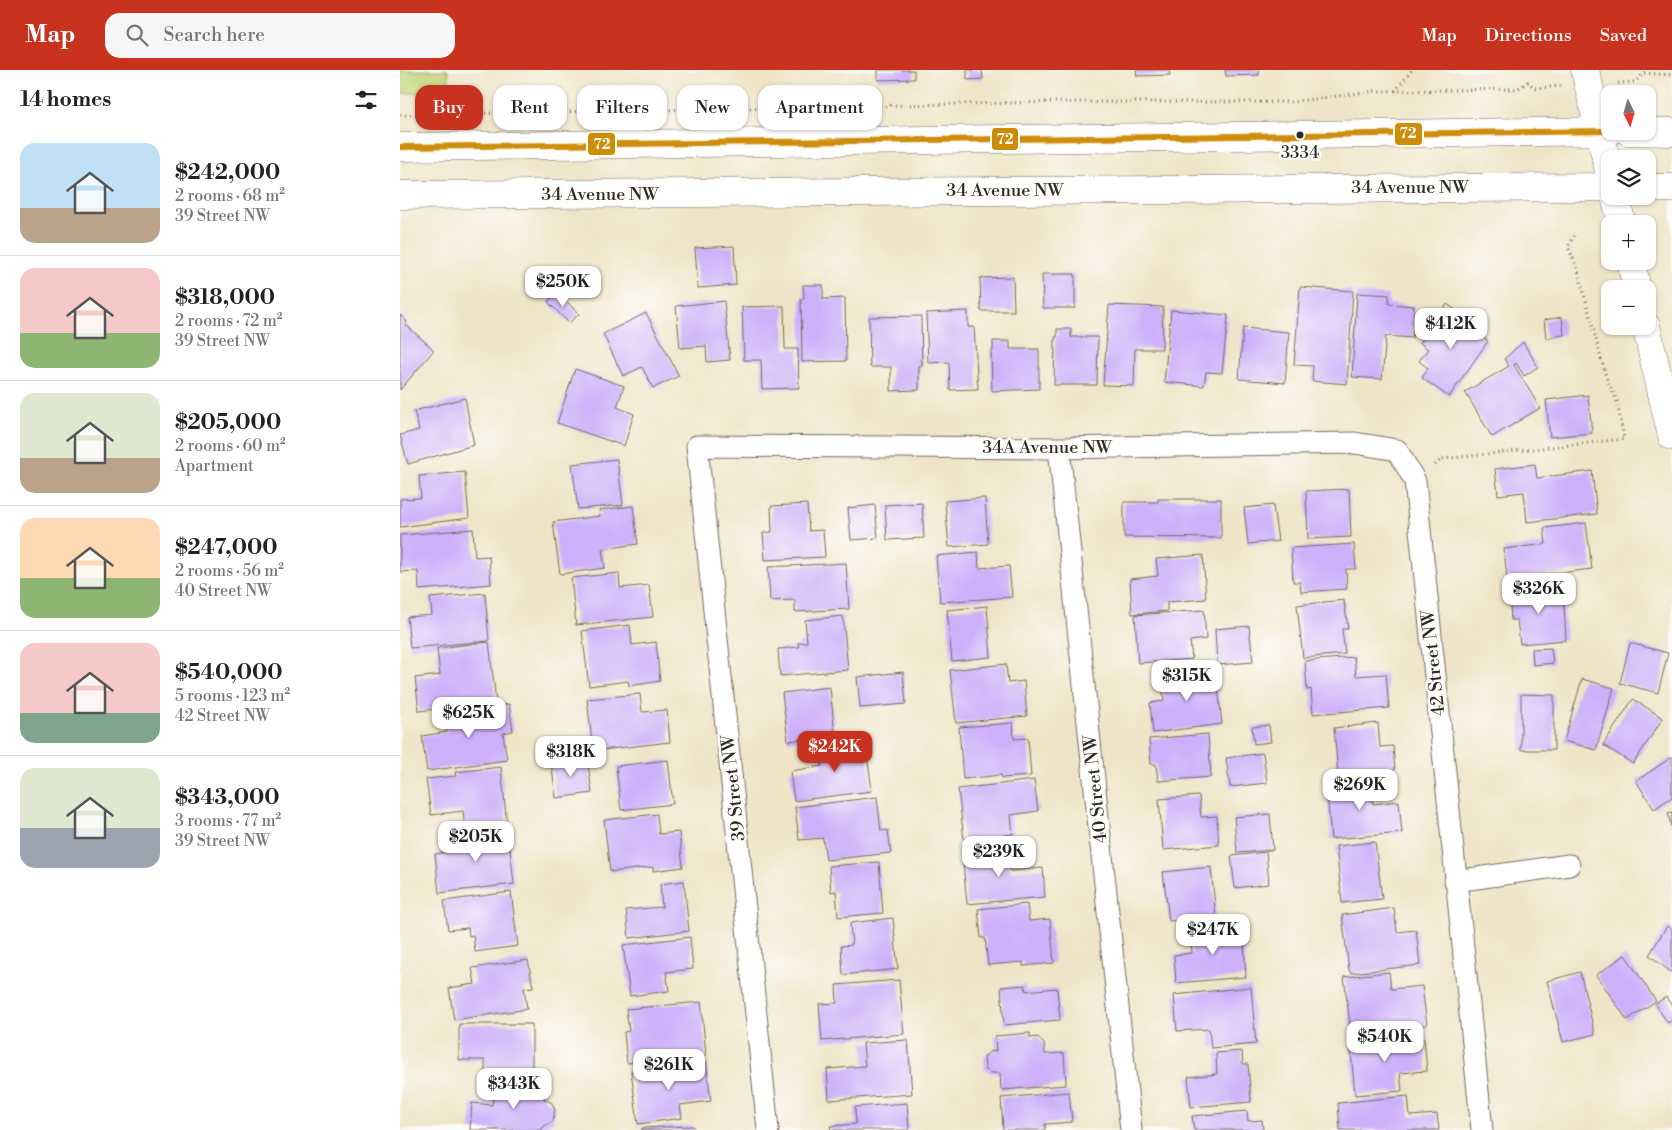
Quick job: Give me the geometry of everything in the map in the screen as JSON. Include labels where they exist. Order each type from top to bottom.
[{"type":"main road","points":[[1585,70],[1601,121]]},
{"type":"main road","points":[[400,147],[1601,131]]},
{"type":"main road","points":[[1656,132],[1672,132]]},
{"type":"main road","name":"34 Avenue NW","points":[[400,196],[1601,187]]},
{"type":"main road","points":[[1656,188],[1672,188]]},
{"type":"main road","points":[[1648,335],[1672,436]]},
{"type":"street","name":"34A Avenue NW","points":[[697,446],[1059,448],[1355,443],[1397,450]]},
{"type":"street","name":"39 Street NW","points":[[697,446],[768,1130]]},
{"type":"street","name":"40 Street NW","points":[[1059,448],[1131,1130]]},
{"type":"street","name":"42 Street NW","points":[[1397,450],[1415,481],[1482,1130]]},
{"type":"street","points":[[1455,881],[1569,865]]},
{"type":"path","points":[[1395,91],[1412,70]]},
{"type":"path","points":[[1635,82],[1644,73],[1672,75]]},
{"type":"path","points":[[400,115],[1060,102],[1290,102],[1376,91],[1517,88],[1528,82],[1535,88]]},
{"type":"path","points":[[1415,481],[1442,459],[1624,439],[1617,402],[1606,377],[1577,267],[1568,248],[1574,236]]},
{"type":"green space","points":[[400,70],[448,70],[449,85],[415,85],[415,93],[400,93]]},
{"type":"building","points":[[878,70],[914,70],[914,79],[878,80]]},
{"type":"building","points":[[967,70],[982,70],[983,79],[967,80]]},
{"type":"building","points":[[1136,70],[1169,70],[1170,75],[1137,76]]},
{"type":"building","points":[[1225,70],[1259,70],[1259,75],[1226,76]]},
{"type":"building","points":[[734,246],[736,285],[698,288],[695,248]]},
{"type":"building","points":[[1042,274],[1075,274],[1075,308],[1043,308]]},
{"type":"building","points":[[1013,277],[1014,311],[981,311],[980,278]]},
{"type":"building","points":[[803,285],[823,285],[823,299],[845,298],[846,361],[802,362],[801,299],[804,299]]},
{"type":"building","points":[[1300,287],[1353,291],[1347,384],[1312,381],[1313,366],[1294,365]]},
{"type":"building","points":[[557,292],[579,314],[569,323],[548,302]]},
{"type":"building","points":[[1357,293],[1389,295],[1389,304],[1414,306],[1412,338],[1386,336],[1382,379],[1352,377]]},
{"type":"building","points":[[724,301],[730,360],[707,362],[706,346],[680,348],[676,306]]},
{"type":"building","points":[[1447,304],[1482,328],[1478,334],[1488,341],[1449,397],[1422,378],[1428,368],[1419,361],[1428,349],[1420,343]]},
{"type":"building","points":[[1109,305],[1163,307],[1162,349],[1135,349],[1134,386],[1103,385]]},
{"type":"building","points":[[784,306],[785,349],[798,349],[799,388],[762,389],[761,360],[744,360],[742,307]]},
{"type":"building","points":[[1171,310],[1228,315],[1222,373],[1206,372],[1204,386],[1164,382]]},
{"type":"building","points":[[968,311],[968,327],[974,327],[978,389],[950,390],[949,362],[928,363],[926,313]]},
{"type":"building","points":[[646,313],[679,376],[653,388],[642,367],[623,376],[603,334]]},
{"type":"building","points":[[400,315],[407,322],[405,324],[434,350],[400,390]]},
{"type":"building","points":[[921,316],[922,366],[919,366],[919,390],[891,391],[891,367],[870,367],[869,317]]},
{"type":"building","points":[[1562,317],[1564,335],[1546,338],[1544,320]]},
{"type":"building","points":[[1243,328],[1289,332],[1285,383],[1239,379]]},
{"type":"building","points":[[1057,329],[1071,329],[1071,337],[1098,337],[1097,385],[1054,385],[1055,337],[1057,337]]},
{"type":"building","points":[[993,341],[1010,341],[1010,349],[1039,349],[1039,389],[992,391],[991,351],[993,351]]},
{"type":"building","points":[[1523,342],[1538,367],[1524,376],[1516,363],[1514,365],[1540,408],[1492,437],[1465,392],[1509,366],[1504,359]]},
{"type":"building","points":[[575,369],[624,386],[617,407],[634,414],[624,446],[557,423]]},
{"type":"building","points":[[1588,395],[1592,433],[1550,437],[1546,400]]},
{"type":"building","points":[[465,398],[474,445],[408,464],[400,435],[419,430],[414,411]]},
{"type":"building","points":[[617,459],[623,505],[578,509],[572,464]]},
{"type":"building","points":[[1535,464],[1537,478],[1592,471],[1597,514],[1527,522],[1524,492],[1498,495],[1495,469]]},
{"type":"building","points":[[465,472],[469,518],[400,527],[400,499],[421,498],[419,476]]},
{"type":"building","points":[[1349,489],[1351,537],[1308,539],[1306,491]]},
{"type":"building","points":[[985,498],[988,544],[949,547],[945,501]]},
{"type":"building","points":[[1158,499],[1221,499],[1221,538],[1124,537],[1124,502],[1158,502]]},
{"type":"building","points":[[922,503],[924,538],[887,540],[885,505]]},
{"type":"building","points":[[807,504],[809,531],[823,530],[825,557],[765,560],[763,533],[772,532],[771,506]]},
{"type":"building","points":[[875,505],[878,538],[851,540],[848,508]]},
{"type":"building","points":[[1273,505],[1278,541],[1248,544],[1244,508]]},
{"type":"building","points":[[633,506],[638,544],[602,549],[605,568],[560,574],[553,522],[600,516],[599,510]]},
{"type":"building","points":[[1586,523],[1592,569],[1507,579],[1504,549],[1546,544],[1544,528]]},
{"type":"building","points":[[473,529],[475,557],[489,556],[491,584],[419,590],[418,571],[400,572],[400,535]]},
{"type":"building","points":[[1354,544],[1356,569],[1346,569],[1347,589],[1301,592],[1300,582],[1293,582],[1291,548]]},
{"type":"building","points":[[978,552],[979,568],[1009,566],[1012,597],[940,602],[936,556]]},
{"type":"building","points":[[1203,555],[1206,599],[1167,602],[1167,611],[1132,614],[1130,579],[1158,576],[1156,559]]},
{"type":"building","points":[[846,563],[849,609],[795,612],[795,600],[770,601],[768,567]]},
{"type":"building","points":[[619,573],[620,588],[649,585],[653,617],[576,625],[571,578]]},
{"type":"building","points":[[1563,588],[1566,640],[1520,644],[1517,620],[1511,620],[1509,592]]},
{"type":"building","points":[[485,593],[489,641],[410,648],[407,617],[432,615],[430,598]]},
{"type":"building","points":[[1344,600],[1348,629],[1342,629],[1345,654],[1303,658],[1297,605]]},
{"type":"building","points":[[987,606],[991,657],[952,661],[947,610]]},
{"type":"building","points":[[1204,610],[1206,639],[1190,641],[1192,659],[1138,663],[1135,615]]},
{"type":"building","points":[[843,616],[848,670],[780,676],[778,649],[799,647],[798,643],[807,642],[805,620]]},
{"type":"building","points":[[630,625],[632,645],[656,642],[660,681],[629,686],[628,681],[589,686],[582,631]]},
{"type":"building","points":[[1249,626],[1253,662],[1217,665],[1215,629]]},
{"type":"building","points":[[489,642],[496,702],[419,711],[415,678],[440,675],[437,648]]},
{"type":"building","points":[[1630,643],[1668,653],[1658,693],[1620,683]]},
{"type":"building","points":[[1551,648],[1553,663],[1533,665],[1532,649]]},
{"type":"building","points":[[1354,657],[1356,676],[1386,674],[1389,708],[1313,714],[1311,689],[1307,690],[1305,661]]},
{"type":"building","points":[[1006,664],[1008,683],[1024,681],[1027,716],[956,723],[950,670]]},
{"type":"building","points":[[1216,669],[1222,724],[1153,733],[1150,703],[1164,701],[1161,675]]},
{"type":"building","points":[[903,672],[906,704],[860,708],[857,677]]},
{"type":"building","points":[[1582,679],[1614,688],[1596,750],[1564,741]]},
{"type":"building","points":[[830,687],[835,735],[788,741],[782,693]]},
{"type":"building","points":[[640,694],[642,712],[667,710],[670,742],[593,751],[587,699]]},
{"type":"building","points":[[1521,694],[1554,695],[1554,750],[1521,750]]},
{"type":"building","points":[[1633,699],[1663,718],[1633,764],[1603,745]]},
{"type":"building","points":[[509,704],[513,731],[503,733],[507,760],[427,771],[422,736],[447,732],[444,713]]},
{"type":"building","points":[[1013,723],[1014,739],[1028,738],[1031,776],[1002,778],[1001,775],[963,779],[959,727]]},
{"type":"building","points":[[1378,723],[1380,747],[1393,746],[1395,770],[1338,776],[1334,728]]},
{"type":"building","points":[[1269,725],[1271,742],[1254,744],[1252,727]]},
{"type":"building","points":[[1208,734],[1211,777],[1158,781],[1156,764],[1151,764],[1149,739]]},
{"type":"building","points":[[865,739],[872,791],[794,801],[790,771],[822,766],[819,745]]},
{"type":"building","points":[[1263,753],[1267,783],[1230,787],[1226,758]]},
{"type":"building","points":[[587,757],[592,793],[556,798],[551,762]]},
{"type":"building","points":[[1672,757],[1672,797],[1654,809],[1636,781]]},
{"type":"building","points":[[668,760],[673,804],[621,810],[616,766]]},
{"type":"building","points":[[501,767],[507,825],[465,830],[463,811],[431,815],[426,779],[456,776],[455,772]]},
{"type":"building","points":[[1371,778],[1373,804],[1399,801],[1402,833],[1331,839],[1326,782]]},
{"type":"building","points":[[1034,780],[1038,811],[1011,815],[1013,834],[964,840],[958,789]]},
{"type":"building","points":[[1199,796],[1201,817],[1217,816],[1219,845],[1163,850],[1159,799]]},
{"type":"building","points":[[877,797],[881,831],[888,830],[891,853],[826,860],[823,838],[799,840],[795,807]]},
{"type":"building","points":[[1672,812],[1672,826],[1671,826],[1668,813]]},
{"type":"building","points":[[657,814],[659,834],[679,832],[683,867],[653,871],[653,867],[610,872],[604,820]]},
{"type":"building","points":[[1270,814],[1273,850],[1237,853],[1234,817]]},
{"type":"building","points":[[508,831],[514,884],[439,893],[435,854],[456,851],[454,837]]},
{"type":"building","points":[[1375,842],[1382,899],[1342,903],[1336,846]]},
{"type":"building","points":[[1008,848],[1010,871],[1043,868],[1045,897],[967,904],[962,852]]},
{"type":"building","points":[[1266,852],[1269,884],[1235,888],[1231,856]]},
{"type":"building","points":[[879,862],[883,913],[838,917],[836,891],[831,892],[829,866]]},
{"type":"building","points":[[1211,867],[1216,916],[1169,921],[1163,872]]},
{"type":"building","points":[[684,881],[689,931],[629,938],[626,910],[662,907],[660,884]]},
{"type":"building","points":[[511,892],[518,946],[475,952],[473,935],[469,936],[468,928],[448,930],[444,901]]},
{"type":"building","points":[[1027,904],[1029,921],[1050,919],[1054,963],[1023,966],[1023,962],[988,965],[985,938],[981,938],[978,909]]},
{"type":"building","points":[[1394,908],[1397,932],[1416,930],[1420,965],[1351,973],[1349,970],[1342,915]]},
{"type":"building","points":[[893,918],[898,969],[843,975],[841,946],[852,945],[850,923]]},
{"type":"building","points":[[1243,926],[1246,977],[1176,983],[1174,955],[1192,953],[1190,931]]},
{"type":"building","points":[[1667,926],[1672,929],[1672,973],[1649,955]]},
{"type":"building","points":[[690,937],[693,969],[666,972],[669,991],[630,996],[623,945]]},
{"type":"building","points":[[1625,955],[1656,1001],[1627,1020],[1596,975]]},
{"type":"building","points":[[528,960],[533,987],[524,988],[527,1009],[454,1020],[449,988],[475,984],[472,968]]},
{"type":"building","points":[[1389,972],[1391,989],[1422,986],[1427,1025],[1351,1033],[1344,977]]},
{"type":"building","points":[[1580,972],[1595,1034],[1563,1042],[1547,981]]},
{"type":"building","points":[[899,980],[904,1034],[822,1041],[819,1004],[837,1003],[836,985]]},
{"type":"building","points":[[1025,985],[1026,991],[1057,988],[1060,1020],[1004,1025],[1001,987]]},
{"type":"building","points":[[1251,987],[1256,1044],[1211,1048],[1209,1029],[1177,1031],[1174,995]]},
{"type":"building","points":[[1666,997],[1672,1006],[1672,1020],[1668,1023],[1655,1004]]},
{"type":"building","points":[[701,1002],[706,1055],[627,1063],[624,1032],[629,1031],[626,1009]]},
{"type":"building","points":[[459,1024],[532,1024],[532,1076],[485,1076],[485,1060],[459,1060]]},
{"type":"building","points":[[1030,1033],[1030,1038],[1038,1037],[1044,1044],[1045,1054],[1064,1053],[1066,1085],[1001,1090],[1000,1073],[991,1073],[985,1069],[984,1057],[989,1052],[996,1051],[995,1036]]},
{"type":"building","points":[[1397,1037],[1397,1041],[1424,1038],[1427,1071],[1400,1073],[1402,1091],[1355,1095],[1350,1041]]},
{"type":"building","points":[[908,1040],[912,1094],[829,1100],[827,1069],[865,1066],[863,1043]]},
{"type":"building","points":[[1242,1051],[1243,1064],[1248,1064],[1251,1102],[1191,1107],[1188,1077],[1217,1074],[1216,1053]]},
{"type":"building","points":[[706,1061],[711,1101],[680,1105],[682,1118],[638,1124],[631,1071]]},
{"type":"building","points":[[508,1082],[545,1086],[544,1099],[552,1103],[555,1110],[553,1121],[543,1127],[542,1130],[470,1130],[472,1103],[492,1105],[494,1093],[499,1089],[508,1088]]},
{"type":"building","points":[[1069,1092],[1072,1122],[1045,1124],[1045,1130],[1003,1130],[1001,1098]]},
{"type":"building","points":[[1408,1096],[1410,1116],[1437,1114],[1439,1130],[1340,1130],[1338,1103]]},
{"type":"building","points":[[907,1103],[909,1130],[831,1130],[830,1126],[856,1124],[855,1107]]},
{"type":"building","points":[[1247,1111],[1248,1121],[1262,1120],[1263,1130],[1194,1130],[1192,1116]]},
{"type":"building","points":[[693,1126],[694,1130],[642,1130],[642,1128]]},
{"type":"transit line","name":"72","points":[[400,147],[1601,131]]},
{"type":"place","name":"3334","points":[[1300,135]]}]
